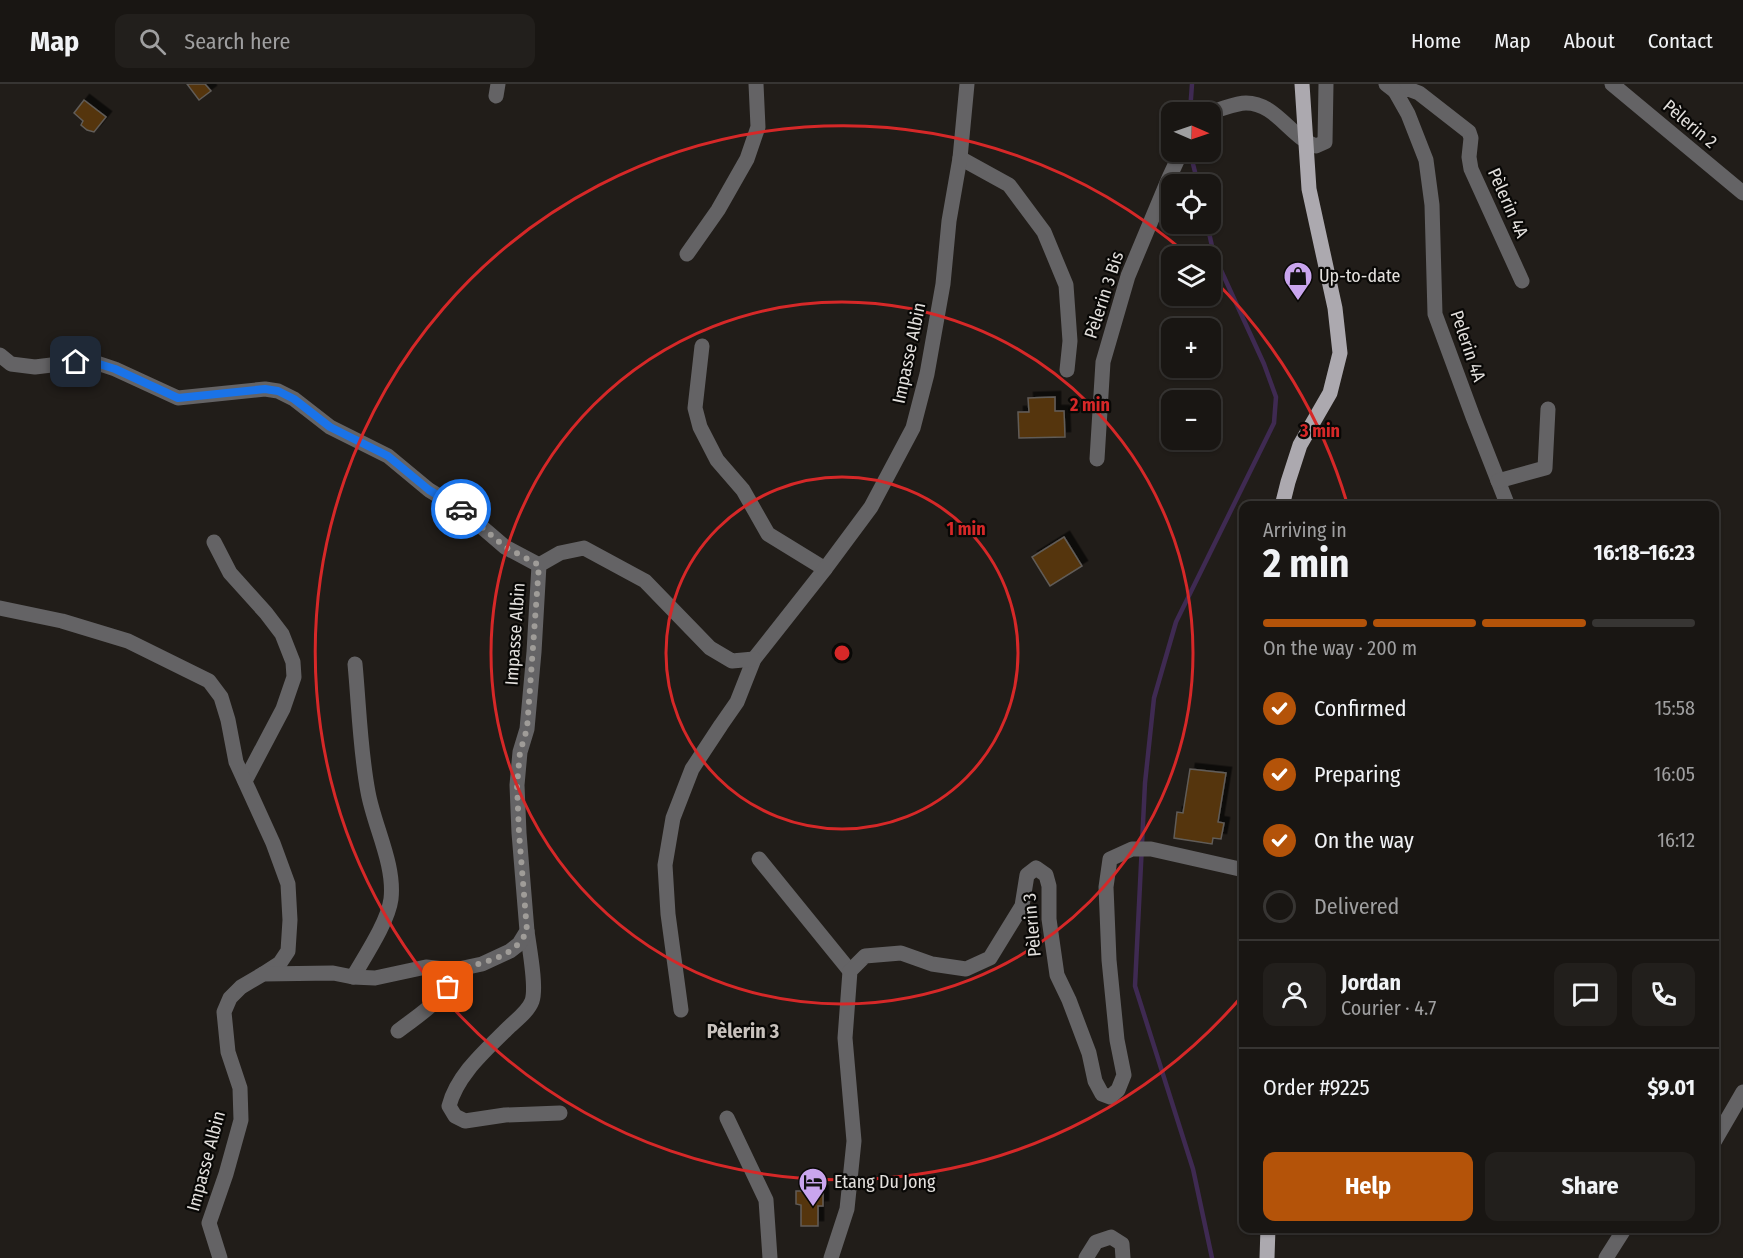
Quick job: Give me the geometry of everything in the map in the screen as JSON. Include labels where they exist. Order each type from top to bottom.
[{"type":"main road","points":[[1283,501],[1300,445],[1330,393],[1340,353],[1335,308],[1309,189],[1302,84]]},
{"type":"main road","points":[[1268,1233],[1268,1258]]},
{"type":"street","points":[[687,254],[718,210],[747,159],[758,127],[756,84]]},
{"type":"street","name":"Impasse Albin","points":[[560,1113],[504,1114],[465,1121],[455,1116],[449,1106],[452,1096],[472,1064],[532,1002],[533,990],[517,785],[520,752],[527,729],[539,565],[560,553],[584,548],[645,580],[710,648],[732,661],[754,659],[871,507],[913,428],[927,374],[943,284],[949,221],[960,158],[967,84]]},
{"type":"street","points":[[1221,109],[1246,103],[1267,108],[1305,142],[1316,146],[1325,142],[1326,84]]},
{"type":"street","name":"Pèlerin 2","points":[[1612,84],[1743,193]]},
{"type":"street","name":"Pèlerin 4A","points":[[1399,87],[1419,93],[1469,132],[1471,169],[1522,281]]},
{"type":"street","name":"Pelerin 4A","points":[[1399,87],[1426,160],[1432,205],[1435,314],[1506,501]]},
{"type":"street","points":[[960,158],[1009,185],[1044,232],[1066,285],[1070,341],[1067,370]]},
{"type":"street","name":"Pèlerin 3 Bis","points":[[1097,459],[1103,362],[1128,276],[1176,162]]},
{"type":"street","points":[[702,346],[695,408],[700,427],[717,460],[742,490],[768,534],[825,569]]},
{"type":"street","points":[[0,355],[11,364],[35,367],[76,362],[96,363],[115,369],[178,398],[265,389],[278,391],[294,399],[330,427],[388,456],[429,490],[462,510],[505,547],[539,565]]},
{"type":"street","points":[[1498,481],[1545,468],[1548,410]]},
{"type":"street","points":[[214,543],[230,573],[282,634],[293,662],[294,677],[283,710],[245,782]]},
{"type":"street","name":"Impasse Albin","points":[[0,608],[62,621],[128,641],[210,681],[221,697],[236,762],[273,843],[288,884],[290,920],[288,951],[280,963],[241,987],[230,998],[224,1012],[228,1052],[240,1088],[241,1120],[209,1223],[220,1258]]},
{"type":"street","points":[[681,1010],[668,914],[665,865],[673,818],[692,770],[737,702],[754,659]]},
{"type":"street","points":[[353,977],[386,915],[391,902],[392,887],[390,869],[368,794],[355,664]]},
{"type":"street","name":"Pèlerin 3","points":[[850,971],[866,956],[901,953],[932,964],[966,969],[990,958],[1022,906],[1027,875],[1036,868],[1046,875],[1049,886],[1049,919],[1057,975],[1070,1000],[1089,1053],[1095,1081],[1102,1094],[1110,1097],[1118,1090],[1124,1075],[1112,994],[1106,887],[1110,859],[1132,849],[1151,849],[1239,869]]},
{"type":"street","points":[[759,859],[850,971],[845,1038],[854,1141],[847,1209],[831,1258]]},
{"type":"street","points":[[263,974],[333,973],[375,978],[426,967],[454,970],[482,964],[510,951],[519,944],[527,931]]},
{"type":"street","points":[[398,1030],[434,1004],[448,987],[454,970]]},
{"type":"street","points":[[1719,1133],[1743,1092]]},
{"type":"street","points":[[727,1118],[766,1200],[770,1258]]},
{"type":"street","points":[[1605,1258],[1622,1233]]},
{"type":"street","points":[[1086,1258],[1096,1242],[1111,1237],[1122,1244],[1123,1258]]},
{"type":"building","points":[[187,84],[205,84],[211,91],[199,100]]},
{"type":"building","points":[[84,100],[106,117],[94,132],[81,125],[83,121],[74,113]]},
{"type":"building","points":[[1055,397],[1055,411],[1064,411],[1065,437],[1019,438],[1018,412],[1029,412],[1028,398]]},
{"type":"building","points":[[1064,537],[1082,566],[1050,586],[1032,557]]},
{"type":"building","points":[[1190,769],[1226,773],[1218,822],[1224,823],[1221,839],[1213,838],[1212,844],[1174,838],[1177,812],[1183,813]]},
{"type":"building","points":[[796,1191],[823,1191],[823,1206],[818,1206],[818,1226],[801,1226],[801,1205],[796,1204]]},
{"type":"waterway","points":[[1191,102],[1192,84]]},
{"type":"waterway","points":[[1192,162],[1196,174]]},
{"type":"waterway","points":[[1209,234],[1214,255],[1264,364],[1276,397],[1274,423],[1176,622],[1154,698],[1145,783],[1135,986],[1193,1169],[1212,1258]]},
{"type":"way so far","points":[[448,987],[454,970],[482,964],[510,951],[519,944],[527,931],[517,785],[520,752],[527,729],[539,565],[505,547],[461,509]]},
{"type":"place","name":"Up-to-date","points":[[1298,302]]},
{"type":"place","name":"Etang Du Jong","points":[[813,1208]]},
{"type":"district","name":"Pèlerin 3","points":[[743,1031]]},
{"type":"route","points":[[76,362],[96,363],[115,369],[178,398],[265,389],[278,391],[294,399],[330,427],[388,456],[429,490],[461,509]]}]
